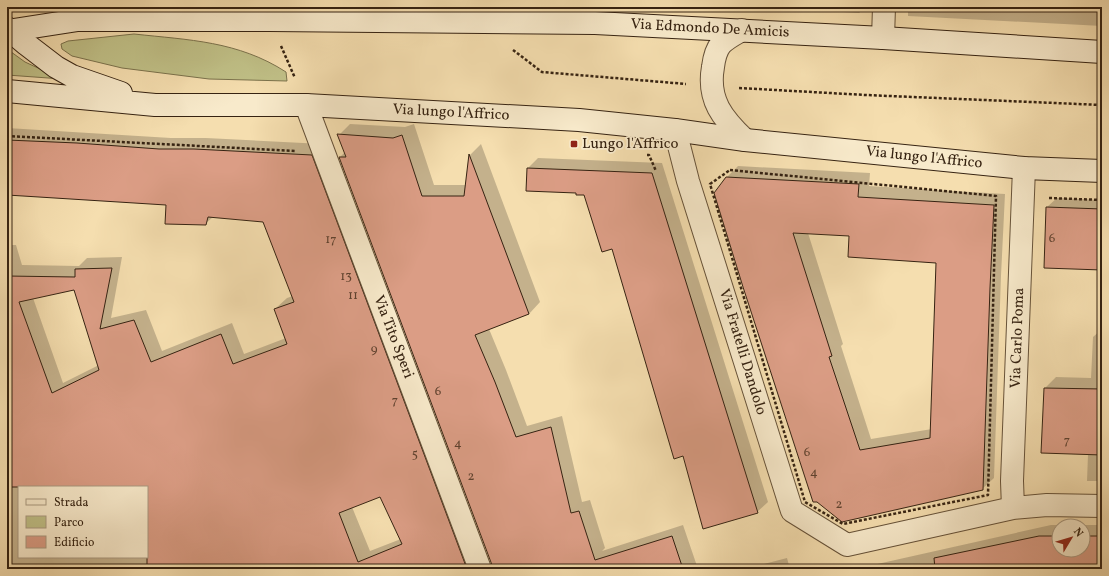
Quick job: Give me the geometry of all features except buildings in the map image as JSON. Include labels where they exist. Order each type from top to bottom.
[{"type":"street","points":[[883,38],[884,7]]},
{"type":"street","name":"Via Edmondo De Amicis","points":[[8,30],[78,20],[268,14],[417,14],[595,24],[742,30],[1102,52]]},
{"type":"street","name":"Via lungo l'Affrico","points":[[8,30],[56,67],[72,76],[155,105]]},
{"type":"street","points":[[742,30],[727,39],[718,49],[714,60],[711,86],[713,95],[723,116],[734,130],[745,140]]},
{"type":"street","name":"Via lungo l'Affrico","points":[[7,91],[155,105],[306,104],[579,120],[675,130],[745,140],[1024,168],[1102,171]]},
{"type":"street","name":"Via Tito Speri","points":[[306,104],[480,569]]},
{"type":"street","name":"Via Fratelli Dandolo","points":[[675,130],[688,181],[792,511],[847,545],[1012,508]]},
{"type":"street","name":"Via Carlo Poma","points":[[1012,508],[1024,168]]},
{"type":"street","points":[[1012,508],[1047,505],[1102,506]]},
{"type":"path","points":[[268,14],[306,104]]},
{"type":"path","points":[[7,136],[297,151]]},
{"type":"path","points":[[988,487],[988,495],[843,524],[806,502],[710,184],[730,170],[996,196]]},
{"type":"path","points":[[1049,198],[1102,200]]},
{"type":"green space","points":[[134,34],[194,40],[231,48],[250,54],[286,72],[287,81],[209,79],[122,68],[72,56],[62,49],[61,44],[68,41]]},
{"type":"green space","points":[[7,49],[25,62],[62,79],[7,75]]},
{"type":"place","name":"Lungo l'Affrico","points":[[574,144]]}]
